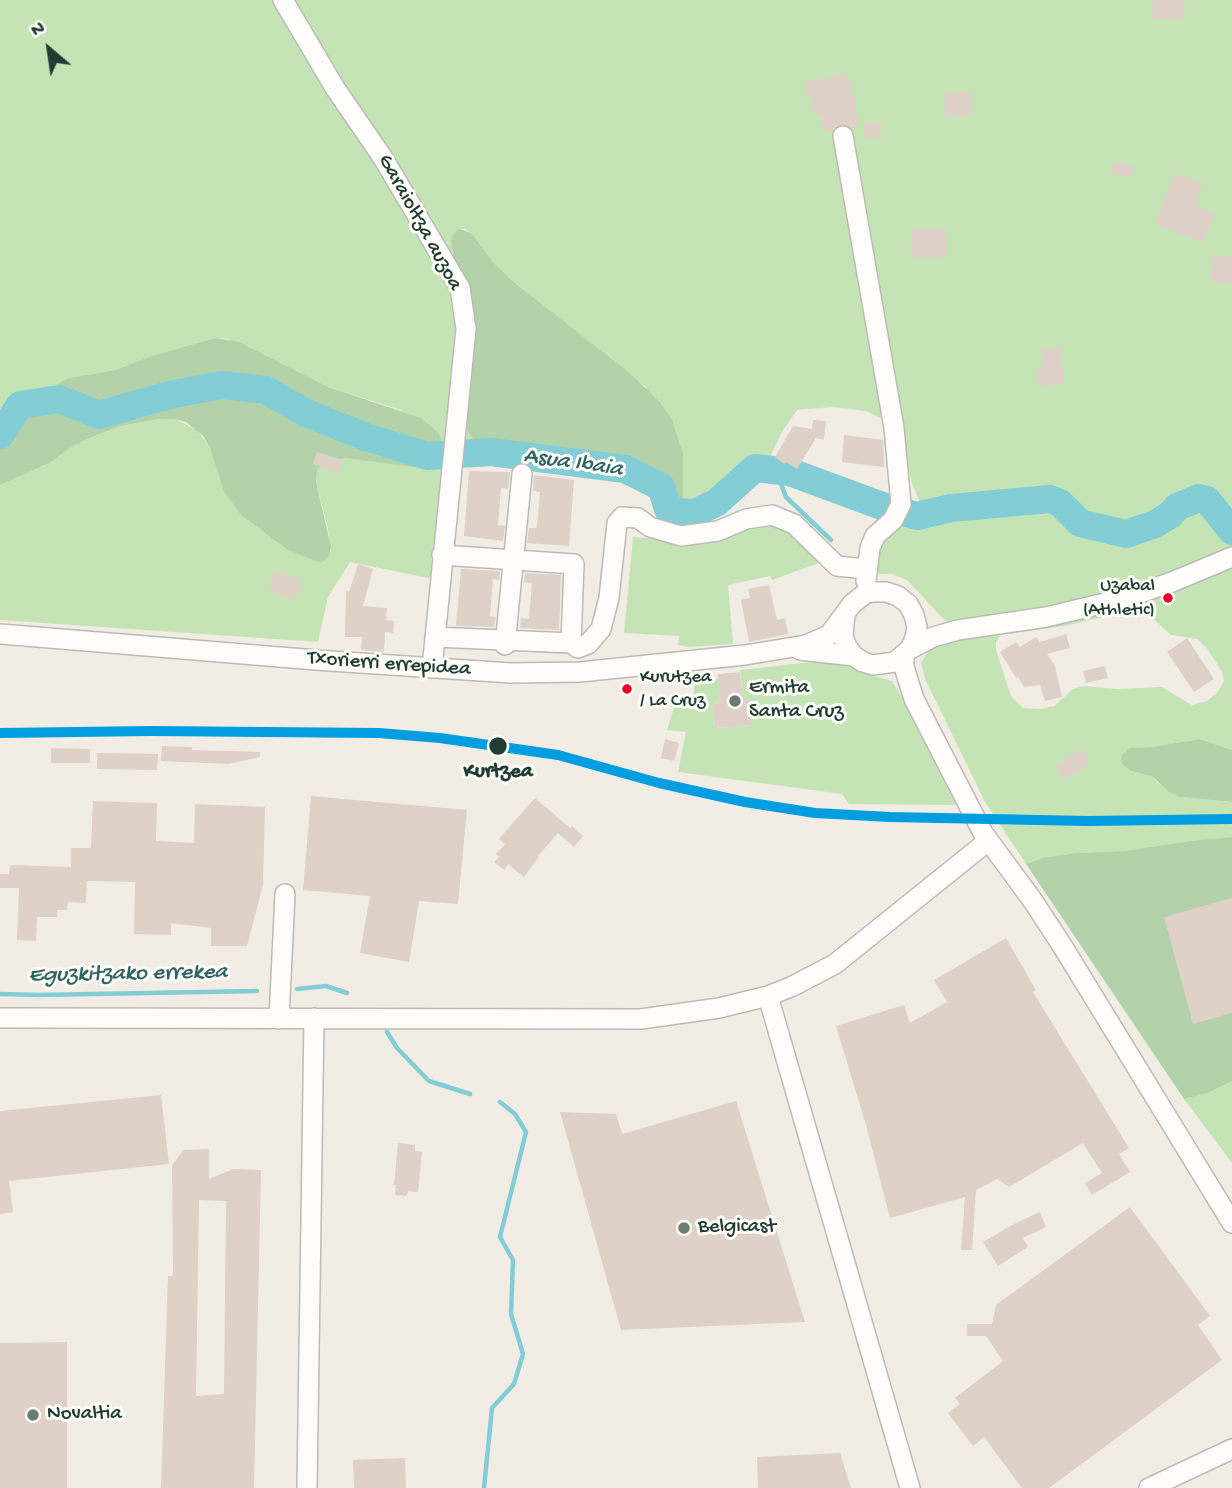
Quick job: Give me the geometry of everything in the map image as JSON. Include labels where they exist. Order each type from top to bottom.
[{"type":"street","name":"Garaioltza auzoa","points":[[283,0],[335,88],[383,158],[460,288],[466,328],[432,668]]},
{"type":"street","points":[[843,136],[894,428],[897,512],[876,536],[870,548],[866,569],[866,593],[886,592],[898,596],[908,604],[917,627],[904,667],[914,699],[988,841],[1048,924],[1232,1223]]},
{"type":"street","points":[[506,643],[522,474]]},
{"type":"street","points":[[435,637],[506,643],[571,643],[578,648],[588,644],[601,629],[609,598],[617,523],[622,517],[638,518],[650,527],[681,536],[718,531],[746,519],[772,515],[794,524],[837,566],[866,569]]},
{"type":"street","points":[[442,555],[574,564],[571,643]]},
{"type":"street","points":[[914,699],[884,665],[946,633],[1046,617],[1122,598],[1172,582],[1232,557]]},
{"type":"street","name":"Txorierri errepidea","points":[[0,634],[432,668],[511,673],[580,672],[806,645],[829,635],[852,604],[866,593]]},
{"type":"street","points":[[845,614],[843,636],[854,656]]},
{"type":"street","points":[[914,615],[960,628],[983,627]]},
{"type":"street","name":"Txorierri errepidea","points":[[778,650],[854,656],[873,665],[884,665]]},
{"type":"street","points":[[0,1018],[641,1019],[719,1008],[768,996],[835,964],[988,841]]},
{"type":"street","points":[[279,1019],[285,894]]},
{"type":"street","points":[[768,996],[910,1488]]},
{"type":"street","points":[[307,1488],[314,1018]]},
{"type":"street","points":[[1149,1488],[1232,1449]]},
{"type":"green space","points":[[0,0],[1232,0],[1232,750],[1200,739],[1130,748],[1131,771],[1153,777],[1181,797],[1232,802],[1232,837],[1124,851],[1045,857],[1026,864],[985,802],[925,679],[921,663],[946,622],[907,580],[892,574],[877,574],[877,558],[885,538],[909,518],[926,518],[912,483],[903,447],[882,419],[866,411],[832,407],[797,410],[782,432],[765,467],[746,488],[734,497],[702,509],[678,509],[683,497],[646,387],[515,283],[494,263],[466,229],[460,229],[462,422],[484,457],[450,459],[401,410],[328,387],[227,339],[216,338],[154,355],[115,370],[69,378],[0,428]],"holes":[[[1139,609],[1171,635],[1197,639],[1207,648],[1222,672],[1224,681],[1217,693],[1207,701],[1192,705],[1162,687],[1117,689],[1083,686],[1073,689],[1054,706],[1041,709],[1023,708],[1011,696],[996,650],[996,642],[1001,635],[1064,626]]]},
{"type":"green space","points":[[460,229],[471,233],[494,263],[515,283],[632,375],[659,401],[672,420],[683,454],[683,497],[678,509],[654,501],[627,474],[596,462],[484,457],[462,422],[451,390],[451,368],[459,322],[459,283],[451,241],[453,234]]},
{"type":"green space","points":[[216,338],[239,342],[328,387],[421,418],[438,432],[451,461],[414,467],[346,458],[323,464],[317,470],[316,482],[331,547],[329,556],[321,563],[286,549],[241,515],[224,491],[210,448],[203,436],[186,422],[175,419],[121,426],[75,445],[49,463],[0,485],[0,428],[61,382],[69,378],[115,370],[154,355]]},
{"type":"green space","points":[[175,419],[197,430],[210,448],[241,515],[286,549],[331,552],[316,482],[317,469],[323,464],[346,458],[451,461],[433,579],[350,562],[328,597],[318,642],[0,620],[0,485],[49,463],[92,437],[121,426]]},
{"type":"green space","points":[[760,521],[783,526],[822,562],[772,580],[770,576],[728,585],[733,644],[689,647],[678,645],[679,636],[624,633],[633,537],[687,541]]},
{"type":"green space","points":[[838,659],[873,676],[892,681],[908,707],[956,805],[849,804],[842,794],[678,772],[686,732],[667,730],[676,701],[693,698],[695,682],[719,679],[720,703],[713,704],[715,728],[751,725],[750,699],[743,699],[740,670]]},
{"type":"green space","points":[[1200,739],[1232,750],[1232,802],[1181,797],[1169,792],[1153,777],[1131,771],[1122,764],[1123,754],[1130,748]]},
{"type":"green space","points":[[1232,837],[1232,1081],[1208,1093],[1184,1099],[1026,864],[1045,857],[1124,851]]},
{"type":"green space","points":[[1232,1081],[1232,1163],[1184,1099],[1208,1093]]},
{"type":"building","points":[[1153,0],[1185,0],[1184,19],[1152,19]]},
{"type":"building","points":[[848,73],[860,125],[850,127],[840,124],[832,131],[824,132],[821,115],[814,116],[810,94],[806,95],[804,82]]},
{"type":"building","points":[[970,91],[973,115],[946,118],[944,93]]},
{"type":"building","points":[[865,123],[882,123],[881,138],[864,139]]},
{"type":"building","points":[[1113,162],[1134,165],[1132,177],[1111,174]]},
{"type":"building","points":[[1175,173],[1203,184],[1195,205],[1215,214],[1203,243],[1155,224]]},
{"type":"building","points":[[912,229],[947,229],[947,258],[912,258]]},
{"type":"building","points":[[1213,254],[1232,257],[1232,284],[1209,281]]},
{"type":"building","points":[[1060,347],[1065,383],[1039,388],[1036,366],[1043,365],[1041,348]]},
{"type":"building","points":[[813,420],[826,421],[824,440],[816,438],[797,469],[775,457],[793,426],[812,429]]},
{"type":"building","points":[[844,435],[883,440],[884,467],[842,462]]},
{"type":"building","points":[[317,452],[343,460],[339,473],[313,464]]},
{"type":"building","points":[[469,471],[510,472],[508,489],[501,488],[498,525],[505,526],[503,541],[464,536]]},
{"type":"building","points":[[534,475],[574,480],[569,546],[527,543],[529,528],[537,528],[540,492],[533,491]]},
{"type":"building","points":[[358,564],[373,569],[363,606],[387,608],[386,620],[394,621],[393,633],[385,632],[384,652],[361,650],[362,637],[345,637],[346,591],[349,592]]},
{"type":"building","points":[[461,569],[500,571],[499,580],[493,579],[490,616],[496,617],[494,627],[456,626]]},
{"type":"building","points":[[275,571],[302,580],[295,600],[268,591]]},
{"type":"building","points":[[525,573],[561,575],[559,630],[520,628],[521,618],[529,619],[532,583],[524,582]]},
{"type":"building","points":[[769,585],[777,620],[785,618],[788,634],[749,642],[741,600],[750,598],[748,589]]},
{"type":"building","points":[[1066,634],[1070,648],[1047,654],[1055,666],[1062,697],[1045,701],[1040,685],[1024,687],[1000,652],[1016,642],[1020,647],[1036,637],[1040,642]]},
{"type":"building","points":[[1187,638],[1214,679],[1194,692],[1167,652]]},
{"type":"building","points":[[1105,666],[1108,678],[1086,683],[1083,671]]},
{"type":"building","name":"Ermita Santa Cruz","points":[[740,672],[743,699],[750,699],[751,725],[715,728],[713,704],[720,703],[718,674]]},
{"type":"building","points":[[665,739],[679,743],[674,761],[661,758]]},
{"type":"building","points":[[162,746],[192,747],[192,750],[260,752],[260,757],[228,764],[161,761]]},
{"type":"building","points":[[51,748],[90,749],[90,763],[51,763]]},
{"type":"building","points":[[1082,748],[1089,760],[1086,766],[1064,780],[1055,767]]},
{"type":"building","points":[[97,753],[158,754],[157,770],[97,769]]},
{"type":"building","points":[[311,796],[467,810],[458,904],[419,901],[409,962],[360,953],[370,896],[303,890]]},
{"type":"building","points":[[535,798],[583,836],[574,847],[558,833],[524,877],[508,864],[504,870],[494,862],[499,857],[496,854],[505,844],[499,839]]},
{"type":"building","points":[[93,801],[157,803],[156,841],[194,843],[195,804],[265,807],[263,885],[247,946],[211,946],[211,928],[171,923],[171,935],[134,934],[135,882],[87,881],[86,903],[68,902],[67,910],[57,910],[57,917],[37,917],[36,941],[17,940],[19,888],[0,888],[0,874],[9,874],[10,865],[71,867],[71,848],[91,848]]},
{"type":"building","points":[[1232,898],[1232,1013],[1193,1024],[1164,917]]},
{"type":"building","points":[[1006,938],[1036,990],[1033,992],[1129,1148],[1119,1154],[1130,1172],[1092,1195],[1085,1183],[1102,1173],[1083,1143],[1009,1187],[997,1179],[976,1190],[972,1250],[961,1250],[965,1197],[890,1218],[836,1026],[904,1005],[910,1023],[947,1002],[934,980]]},
{"type":"building","points":[[161,1095],[169,1164],[9,1181],[13,1212],[0,1214],[0,1111]]},
{"type":"building","name":"Belgicast","points":[[736,1101],[805,1322],[621,1330],[560,1112],[616,1114],[622,1134]]},
{"type":"building","points":[[398,1143],[415,1145],[415,1151],[422,1152],[418,1192],[408,1191],[407,1196],[395,1195]]},
{"type":"building","points":[[209,1149],[209,1179],[233,1169],[261,1170],[254,1488],[161,1488],[168,1276],[173,1276],[172,1165],[184,1150]],"holes":[[[199,1200],[226,1201],[224,1394],[196,1396]]]},
{"type":"building","points":[[1130,1207],[1210,1316],[1198,1325],[1222,1360],[1049,1488],[1022,1488],[984,1437],[973,1446],[948,1413],[960,1404],[955,1398],[1003,1361],[986,1336],[967,1336],[967,1324],[992,1324],[996,1305]]},
{"type":"building","points":[[1040,1212],[1046,1227],[1023,1238],[1028,1247],[998,1266],[983,1242]]},
{"type":"building","name":"Novaltia","points":[[67,1342],[67,1488],[0,1488],[0,1343]]},
{"type":"building","points":[[840,1453],[851,1488],[758,1488],[757,1457]]},
{"type":"building","points":[[405,1458],[406,1488],[354,1488],[353,1460]]},
{"type":"waterway","name":"Asua Ibaia","points":[[0,435],[20,405],[59,399],[99,415],[169,395],[222,385],[266,390],[306,413],[366,437],[427,456],[491,452],[625,469],[661,487],[668,509],[692,514],[716,503],[755,468],[790,472],[917,516],[951,508],[1050,499],[1060,503],[1080,523],[1126,534],[1155,524],[1177,507],[1199,498],[1207,500],[1232,531]]},
{"type":"waterway","points":[[776,471],[786,497],[831,540]]},
{"type":"waterway","name":"Eguzkitzako errekea","points":[[297,989],[326,986],[347,993]]},
{"type":"waterway","name":"Eguzkitzako errekea","points":[[0,994],[257,991]]},
{"type":"waterway","name":"Eguzkitzako errekea","points":[[387,1032],[397,1048],[429,1081],[470,1094]]},
{"type":"waterway","name":"Eguzkitzako errekea","points":[[484,1488],[492,1408],[514,1384],[523,1354],[511,1314],[513,1260],[500,1237],[526,1132],[515,1114],[500,1102]]},
{"type":"transit line","points":[[0,733],[379,733],[440,738],[558,755],[659,783],[745,802],[815,813],[1088,821],[1232,819]]},
{"type":"place","name":"Uzabal (Athletic)","points":[[1168,598]]},
{"type":"place","name":"Kurutzea / La Cruz","points":[[627,689]]},
{"type":"place","name":"Ermita Santa Cruz","points":[[735,701]]},
{"type":"place","name":"Kurtzea","points":[[498,746]]},
{"type":"place","name":"Belgicast","points":[[684,1228]]},
{"type":"place","name":"Novaltia","points":[[33,1415]]}]
